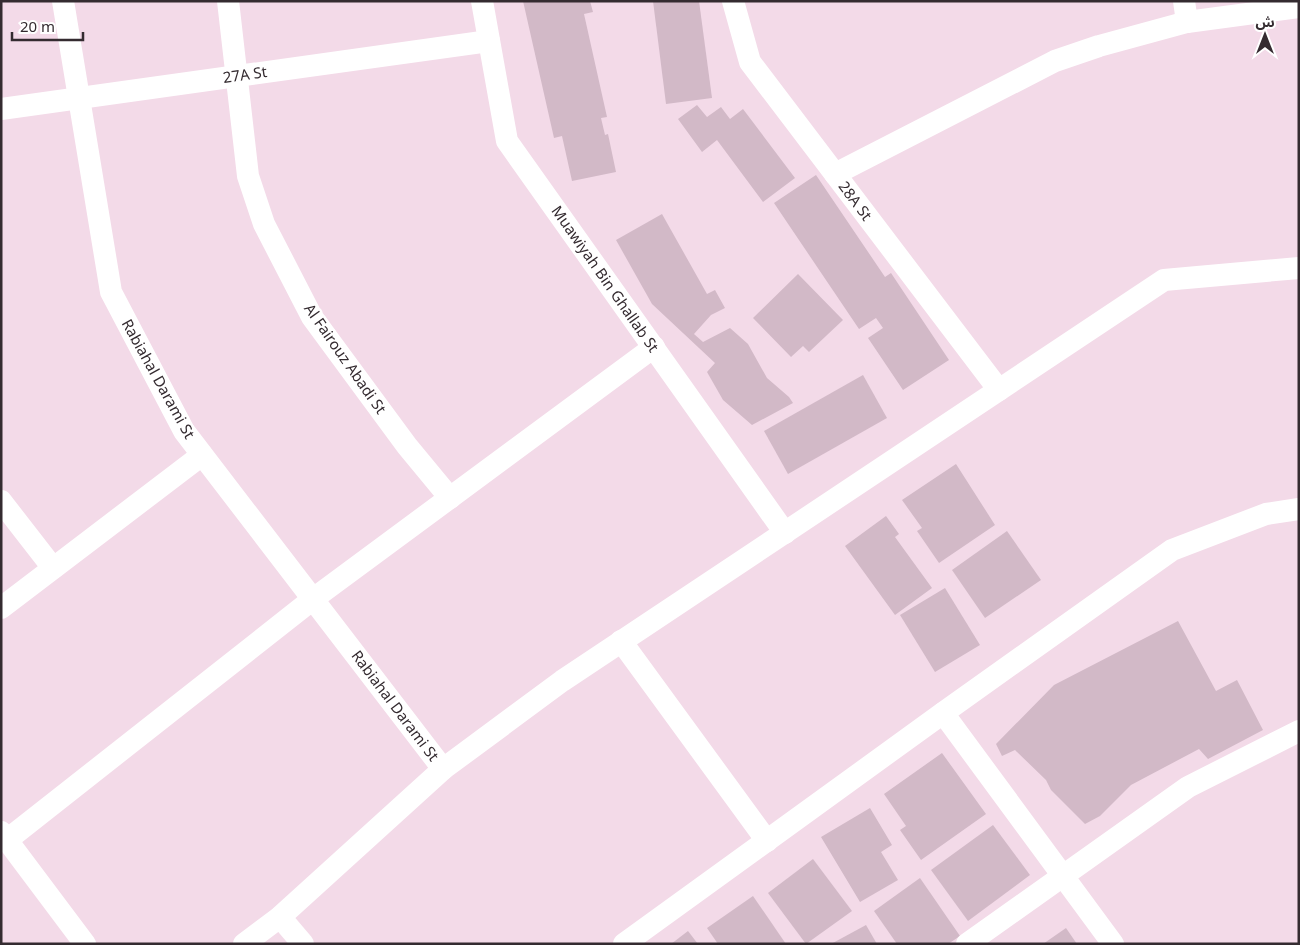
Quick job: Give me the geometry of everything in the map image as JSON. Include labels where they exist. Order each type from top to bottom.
[{"type":"street","name":"Rabiahal Darami St","points":[[63,1],[111,292],[184,431],[443,769]]},
{"type":"street","name":"Al Fairouz Abadi St","points":[[228,1],[248,176],[264,224],[312,317],[407,446],[450,498]]},
{"type":"street","name":"Muawiyah Bin Ghallab St","points":[[482,1],[507,141],[785,533]]},
{"type":"street","name":"28A St","points":[[733,1],[750,62],[999,390]]},
{"type":"street","points":[[835,174],[1055,61],[1186,12],[1299,6]]},
{"type":"street","name":"27A St","points":[[1,109],[489,41]]},
{"type":"street","points":[[244,944],[280,917],[443,769],[562,681],[1164,280],[1299,268]]},
{"type":"street","points":[[85,944],[4,836],[313,600],[654,347]]},
{"type":"street","points":[[1,608],[202,455]]},
{"type":"street","points":[[1,501],[53,568]]},
{"type":"street","points":[[624,944],[1172,550],[1266,514],[1299,509]]},
{"type":"street","points":[[622,641],[767,841]]},
{"type":"street","points":[[943,714],[1113,944]]},
{"type":"street","points":[[968,944],[1188,787],[1299,730]]},
{"type":"street","points":[[280,917],[303,944]]},
{"type":"building","points":[[523,1],[590,1],[593,12],[584,14],[607,117],[601,118],[605,135],[608,134],[616,172],[572,181],[562,136],[554,138]]},
{"type":"building","points":[[653,1],[699,1],[712,98],[666,104]]},
{"type":"building","points":[[697,105],[707,117],[721,107],[730,119],[743,109],[795,178],[763,202],[717,140],[702,152],[678,119]]},
{"type":"building","points":[[816,175],[885,277],[891,273],[949,360],[903,390],[868,338],[883,328],[876,318],[859,329],[774,203]]},
{"type":"building","points":[[662,214],[707,294],[715,290],[725,308],[711,315],[694,334],[703,342],[730,328],[748,344],[767,378],[789,397],[793,403],[752,425],[723,400],[707,372],[715,363],[652,304],[616,240]]},
{"type":"building","points":[[798,274],[843,320],[809,352],[803,346],[791,357],[753,318]]},
{"type":"building","points":[[863,375],[887,418],[788,474],[764,431]]},
{"type":"building","points":[[956,464],[995,525],[939,563],[917,531],[922,528],[902,500]]},
{"type":"building","points":[[886,516],[899,534],[895,537],[932,588],[895,615],[845,546]]},
{"type":"building","points":[[1007,531],[1041,580],[985,618],[952,570]]},
{"type":"building","points":[[945,588],[980,645],[935,672],[900,615]]},
{"type":"building","points":[[1178,621],[1216,691],[1237,680],[1263,730],[1208,759],[1199,749],[1131,785],[1100,816],[1085,824],[1051,790],[1046,780],[1015,750],[1002,756],[996,744],[1054,685]]},
{"type":"building","points":[[942,753],[986,814],[921,860],[900,830],[906,826],[884,794]]},
{"type":"building","points":[[870,808],[892,845],[881,852],[898,880],[860,902],[821,837]]},
{"type":"building","points":[[993,825],[1030,875],[968,921],[931,870]]},
{"type":"building","points":[[813,859],[852,911],[806,944],[768,893]]},
{"type":"building","points":[[920,878],[960,936],[948,944],[897,944],[874,911]]},
{"type":"building","points":[[753,896],[786,944],[718,944],[707,928]]},
{"type":"building","points":[[866,925],[877,944],[831,944]]},
{"type":"building","points":[[1066,928],[1077,944],[1043,944]]},
{"type":"building","points":[[688,931],[698,944],[671,944]]}]
